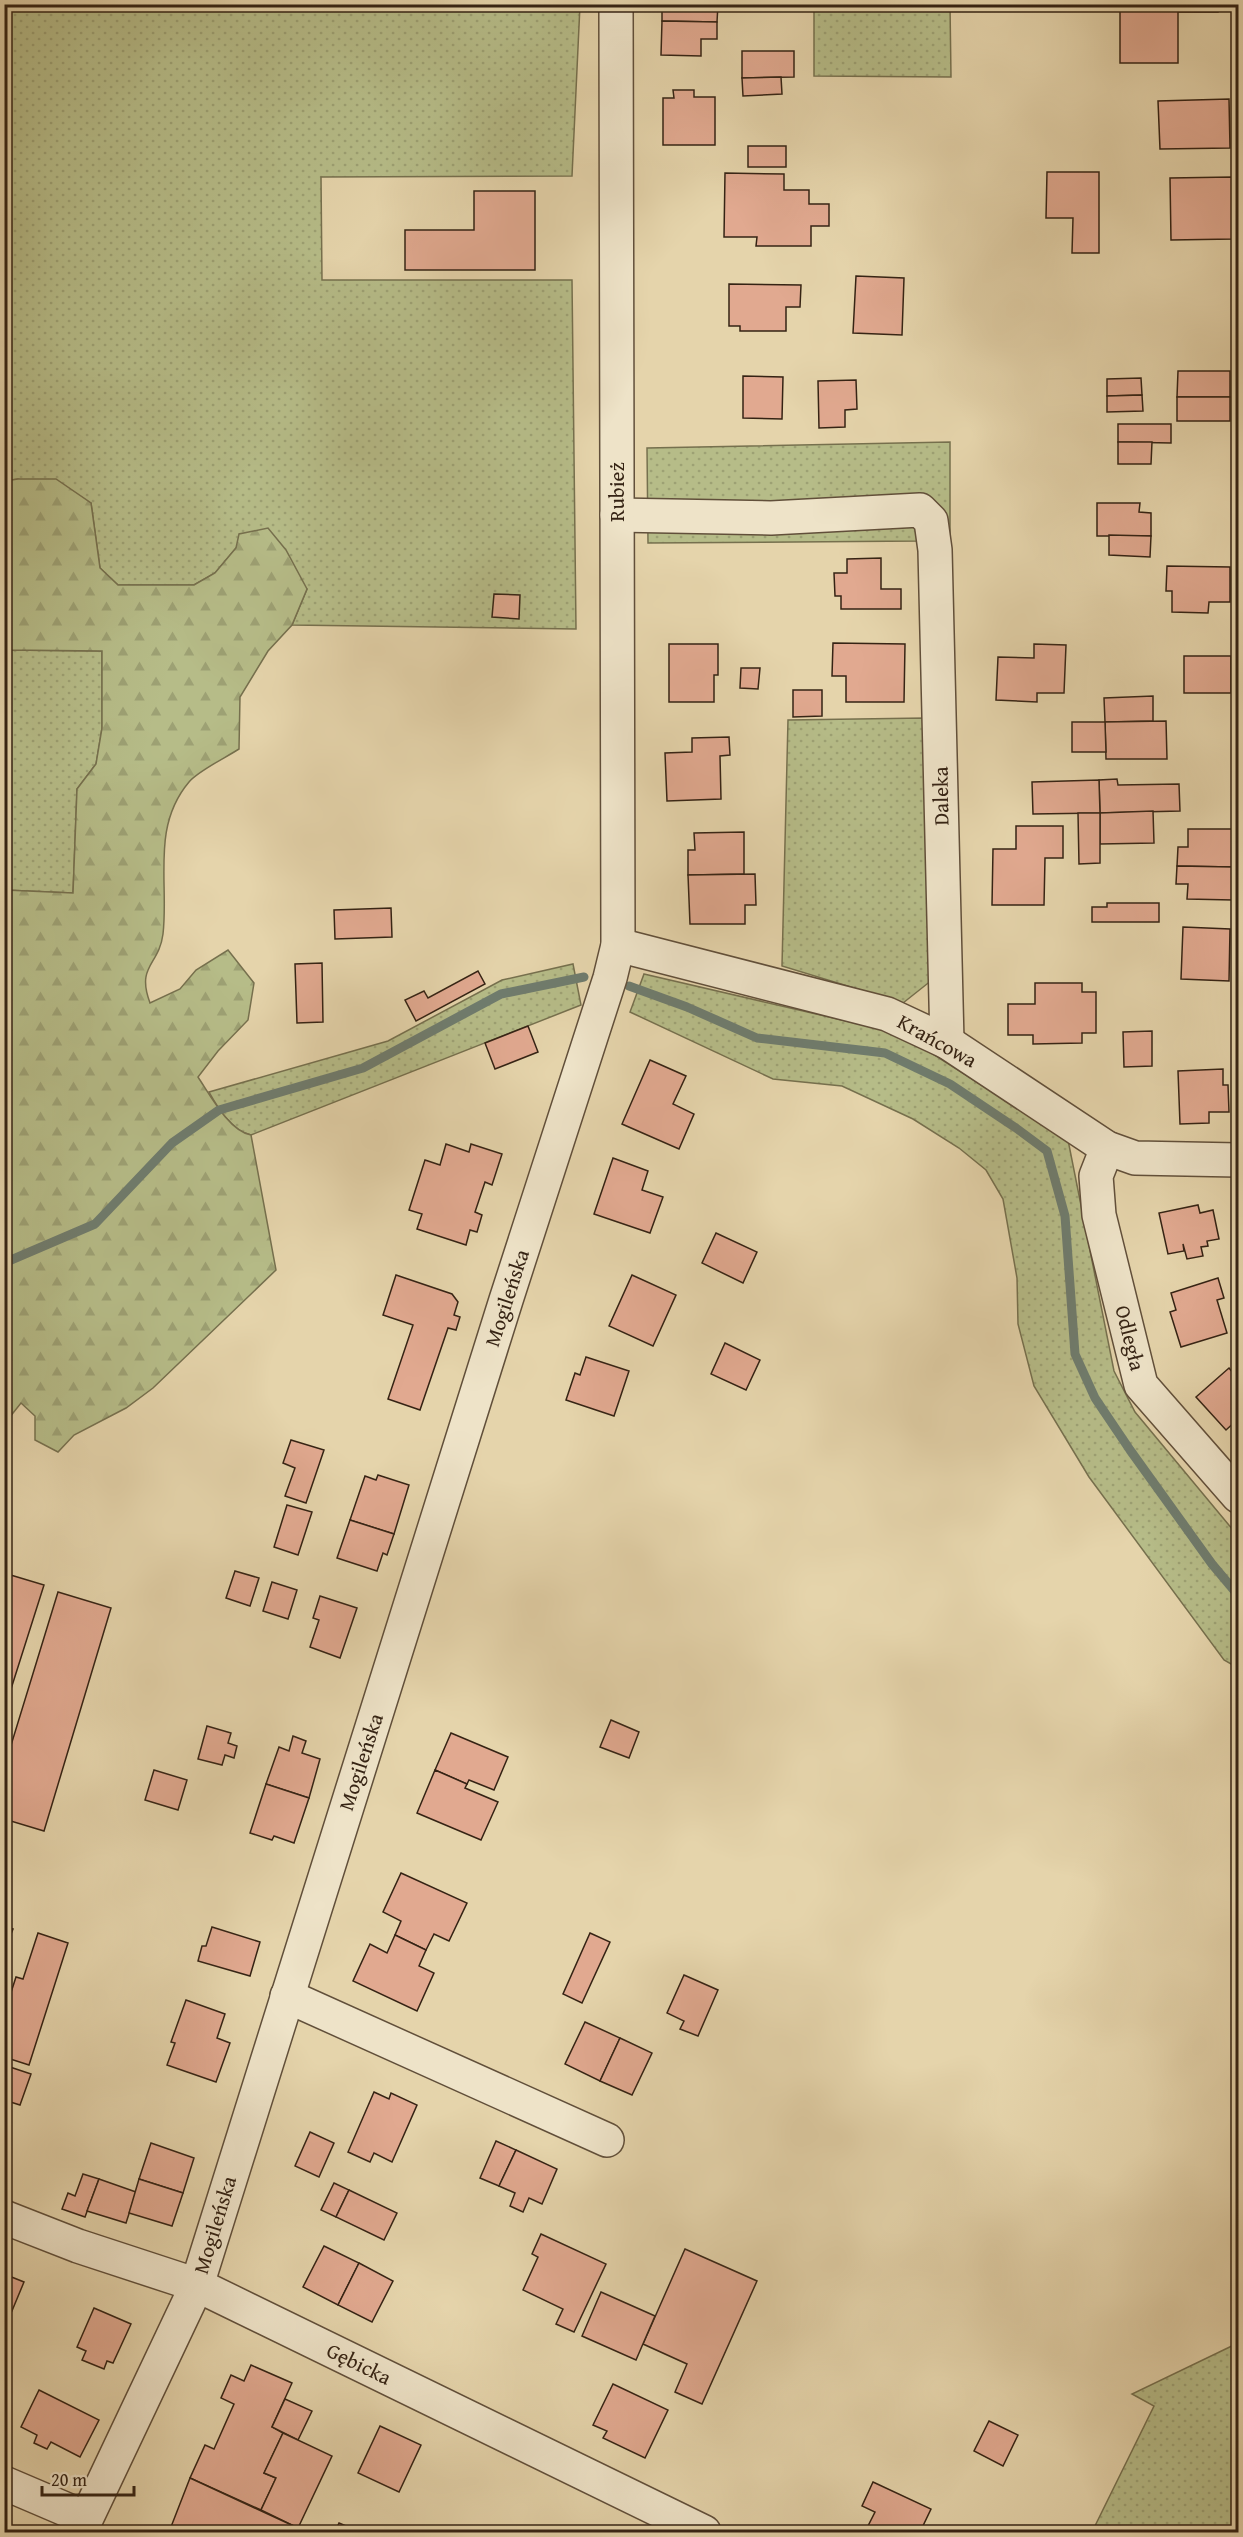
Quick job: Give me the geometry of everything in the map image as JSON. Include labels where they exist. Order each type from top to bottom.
[{"type":"street","name":"Rubież","points":[[610,978],[618,945],[616,4]]},
{"type":"street","name":"Daleka","points":[[617,516],[771,519],[921,510],[931,521],[935,550],[947,1042]]},
{"type":"street","name":"Krańcowa","points":[[618,945],[887,1014],[947,1042],[1107,1148],[1135,1158],[1239,1160]]},
{"type":"street","name":"Mogileńska","points":[[83,2525],[197,2285],[286,1996],[610,978]]},
{"type":"street","name":"Odległa","points":[[1107,1148],[1096,1176],[1099,1215],[1141,1385],[1239,1496]]},
{"type":"street","points":[[286,1996],[607,2140]]},
{"type":"street","name":"Gębicka","points":[[4,2217],[78,2246],[197,2285],[704,2532]]},
{"type":"street","points":[[4,2483],[83,2525]]},
{"type":"green space","points":[[5,5],[580,5],[572,176],[321,177],[322,280],[572,280],[576,629],[292,625],[307,589],[236,548],[215,573],[194,585],[118,585],[100,568],[91,503],[18,479],[5,481]]},
{"type":"green space","points":[[814,5],[950,5],[951,77],[814,76]]},
{"type":"green space","points":[[950,442],[950,538],[920,541],[648,543],[647,448]]},
{"type":"green space","points":[[56,479],[91,503],[100,568],[118,585],[194,585],[215,573],[236,548],[239,534],[268,528],[286,550],[307,589],[292,625],[268,651],[240,697],[239,749],[193,778],[177,799],[170,817],[164,855],[163,934],[161,945],[147,973],[146,981],[150,1003],[180,989],[196,970],[228,950],[254,983],[248,1020],[218,1051],[198,1077],[228,1120],[235,1127],[251,1135],[276,1270],[153,1388],[126,1408],[74,1435],[58,1452],[35,1440],[35,1416],[21,1403],[5,1423],[5,890],[73,893],[77,789],[96,764],[102,728],[102,651],[5,650],[5,481]]},
{"type":"green space","points":[[4,650],[102,651],[102,728],[96,764],[77,789],[73,893],[5,890]]},
{"type":"green space","points":[[925,718],[932,980],[903,1003],[782,966],[788,720]]},
{"type":"green space","points":[[573,964],[581,1005],[251,1135],[232,1124],[221,1112],[209,1092],[388,1041],[502,980]]},
{"type":"green space","points":[[644,974],[885,1030],[914,1042],[1068,1140],[1114,1371],[1135,1412],[1238,1536],[1238,1668],[1224,1660],[1089,1477],[1034,1386],[1018,1324],[1017,1278],[1003,1199],[986,1170],[959,1148],[913,1119],[842,1086],[773,1079],[630,1012]]},
{"type":"green space","points":[[1238,2343],[1238,2532],[1092,2532],[1154,2406],[1132,2394]]},
{"type":"building","points":[[662,4],[718,4],[717,22],[662,21]]},
{"type":"building","points":[[1120,4],[1218,4],[1218,12],[1178,12],[1178,63],[1120,63]]},
{"type":"building","points":[[662,21],[717,22],[717,39],[701,39],[701,56],[661,55]]},
{"type":"building","points":[[742,51],[794,51],[794,77],[742,78]]},
{"type":"building","points":[[781,77],[782,94],[743,96],[742,78]]},
{"type":"building","points":[[673,90],[694,90],[694,97],[715,97],[715,145],[663,145],[663,98],[674,98]]},
{"type":"building","points":[[1229,99],[1230,148],[1160,149],[1158,101]]},
{"type":"building","points":[[748,146],[786,146],[786,167],[748,167]]},
{"type":"building","points":[[1047,172],[1099,172],[1099,253],[1072,253],[1073,218],[1046,218]]},
{"type":"building","points":[[725,173],[784,174],[784,190],[809,190],[809,204],[829,204],[829,226],[811,226],[811,246],[756,246],[757,237],[724,237]]},
{"type":"building","points":[[1232,177],[1233,239],[1171,240],[1170,178]]},
{"type":"building","points":[[474,191],[535,191],[535,270],[405,270],[405,230],[474,230]]},
{"type":"building","points":[[856,276],[904,278],[902,335],[853,333]]},
{"type":"building","points":[[729,284],[801,285],[800,307],[786,307],[786,331],[740,331],[740,326],[729,326]]},
{"type":"building","points":[[1178,371],[1230,371],[1230,397],[1177,397]]},
{"type":"building","points":[[743,376],[783,377],[782,419],[743,418]]},
{"type":"building","points":[[1141,378],[1142,395],[1107,396],[1107,379]]},
{"type":"building","points":[[856,380],[857,409],[845,410],[845,427],[819,428],[818,381]]},
{"type":"building","points":[[1142,395],[1143,411],[1107,412],[1107,396]]},
{"type":"building","points":[[1177,397],[1230,397],[1230,421],[1177,421]]},
{"type":"building","points":[[1118,424],[1171,424],[1171,443],[1118,442]]},
{"type":"building","points":[[1118,442],[1152,442],[1151,464],[1118,464]]},
{"type":"building","points":[[1097,503],[1140,503],[1139,512],[1151,513],[1151,536],[1097,536]]},
{"type":"building","points":[[1109,535],[1151,536],[1150,557],[1109,555]]},
{"type":"building","points":[[881,558],[881,589],[901,589],[901,609],[841,609],[841,596],[835,596],[834,573],[847,573],[847,559]]},
{"type":"building","points":[[1167,566],[1230,567],[1230,602],[1209,602],[1208,613],[1172,612],[1172,591],[1166,591]]},
{"type":"building","points":[[494,594],[520,595],[519,619],[492,617]]},
{"type":"building","points":[[833,643],[905,644],[904,702],[846,702],[846,676],[832,676]]},
{"type":"building","points":[[669,644],[718,644],[718,675],[714,675],[714,702],[669,702]]},
{"type":"building","points":[[1034,644],[1066,645],[1064,693],[1037,693],[1037,702],[996,700],[998,657],[1034,658]]},
{"type":"building","points":[[1184,656],[1231,656],[1231,693],[1184,693]]},
{"type":"building","points":[[741,668],[760,668],[758,689],[740,688]]},
{"type":"building","points":[[793,690],[822,690],[822,716],[793,717]]},
{"type":"building","points":[[1153,696],[1153,721],[1105,722],[1104,698]]},
{"type":"building","points":[[1166,721],[1167,759],[1106,759],[1105,722]]},
{"type":"building","points":[[1072,722],[1105,722],[1106,752],[1072,752]]},
{"type":"building","points":[[729,737],[730,755],[720,756],[721,799],[667,801],[665,753],[692,752],[692,738]]},
{"type":"building","points":[[1117,779],[1118,785],[1179,784],[1180,811],[1100,813],[1099,780]]},
{"type":"building","points":[[1099,780],[1100,813],[1033,814],[1032,782]]},
{"type":"building","points":[[1153,811],[1154,843],[1100,844],[1100,813]]},
{"type":"building","points":[[1078,813],[1100,813],[1100,863],[1079,864]]},
{"type":"building","points":[[1016,826],[1063,826],[1063,858],[1045,858],[1044,905],[992,905],[993,849],[1016,849]]},
{"type":"building","points":[[1188,829],[1233,829],[1233,867],[1177,866],[1178,847],[1188,847]]},
{"type":"building","points":[[744,832],[744,874],[688,875],[688,850],[695,850],[694,833]]},
{"type":"building","points":[[1177,866],[1233,867],[1233,900],[1187,899],[1188,884],[1176,884]]},
{"type":"building","points":[[755,874],[756,905],[745,905],[745,924],[690,924],[688,875]]},
{"type":"building","points":[[1107,903],[1159,903],[1159,922],[1092,922],[1092,907],[1107,907]]},
{"type":"building","points":[[391,908],[392,937],[335,939],[334,910]]},
{"type":"building","points":[[1183,927],[1230,929],[1229,981],[1181,979]]},
{"type":"building","points":[[322,963],[323,1022],[297,1023],[295,964]]},
{"type":"building","points":[[478,971],[485,984],[416,1021],[405,1000],[424,991],[428,998]]},
{"type":"building","points":[[1035,983],[1082,983],[1082,992],[1096,992],[1096,1033],[1082,1033],[1082,1043],[1033,1044],[1033,1035],[1008,1035],[1008,1004],[1035,1004]]},
{"type":"building","points":[[528,1026],[538,1052],[495,1069],[485,1043]]},
{"type":"building","points":[[1152,1031],[1152,1066],[1124,1067],[1123,1032]]},
{"type":"building","points":[[650,1060],[686,1076],[673,1104],[694,1114],[679,1149],[622,1124]]},
{"type":"building","points":[[1223,1069],[1223,1085],[1228,1085],[1229,1112],[1209,1112],[1209,1123],[1180,1124],[1178,1071]]},
{"type":"building","points":[[446,1144],[469,1152],[471,1144],[502,1154],[492,1185],[485,1182],[475,1212],[482,1215],[477,1232],[470,1230],[466,1245],[417,1229],[422,1214],[409,1210],[425,1160],[440,1165]]},
{"type":"building","points":[[613,1158],[648,1171],[642,1190],[663,1197],[650,1233],[594,1214]]},
{"type":"building","points":[[1198,1205],[1200,1213],[1213,1210],[1219,1239],[1207,1241],[1208,1246],[1201,1247],[1203,1256],[1187,1259],[1183,1244],[1184,1251],[1168,1254],[1159,1213]]},
{"type":"building","points":[[716,1233],[757,1252],[743,1283],[702,1263]]},
{"type":"building","points":[[396,1275],[452,1294],[458,1302],[454,1315],[460,1317],[456,1330],[448,1328],[420,1410],[388,1399],[413,1325],[383,1315]]},
{"type":"building","points":[[632,1275],[676,1295],[653,1346],[609,1326]]},
{"type":"building","points":[[1218,1278],[1224,1298],[1217,1300],[1227,1333],[1181,1347],[1170,1312],[1176,1310],[1171,1293]]},
{"type":"building","points":[[725,1343],[760,1360],[746,1390],[711,1374]]},
{"type":"building","points":[[586,1357],[629,1371],[614,1416],[566,1400],[575,1373],[580,1375]]},
{"type":"building","points":[[1229,1368],[1238,1379],[1238,1419],[1226,1430],[1196,1397]]},
{"type":"building","points":[[291,1440],[324,1450],[306,1503],[285,1496],[295,1468],[283,1463]]},
{"type":"building","points":[[378,1475],[409,1485],[394,1534],[350,1520],[365,1476],[376,1480]]},
{"type":"building","points":[[287,1505],[312,1512],[298,1555],[274,1547]]},
{"type":"building","points":[[350,1520],[394,1534],[387,1555],[383,1553],[377,1571],[337,1558]]},
{"type":"building","points":[[235,1571],[259,1578],[250,1606],[226,1598]]},
{"type":"building","points":[[4,1573],[44,1585],[4,1711]]},
{"type":"building","points":[[272,1582],[297,1590],[288,1619],[263,1611]]},
{"type":"building","points":[[58,1592],[111,1608],[44,1831],[4,1819],[4,1768]]},
{"type":"building","points":[[320,1596],[357,1608],[340,1658],[310,1647],[319,1620],[313,1618]]},
{"type":"building","points":[[611,1720],[639,1732],[629,1758],[600,1747]]},
{"type":"building","points":[[207,1726],[231,1733],[228,1743],[237,1746],[234,1758],[225,1755],[222,1765],[198,1759]]},
{"type":"building","points":[[451,1733],[508,1757],[494,1790],[469,1780],[467,1784],[435,1770]]},
{"type":"building","points":[[293,1736],[306,1741],[302,1753],[320,1759],[309,1798],[266,1784],[279,1747],[289,1751]]},
{"type":"building","points":[[154,1770],[187,1780],[178,1810],[145,1800]]},
{"type":"building","points":[[435,1770],[467,1784],[465,1788],[498,1802],[481,1840],[417,1813]]},
{"type":"building","points":[[266,1784],[309,1798],[294,1843],[274,1836],[272,1840],[250,1833]]},
{"type":"building","points":[[401,1873],[467,1903],[449,1941],[434,1934],[426,1950],[395,1935],[401,1921],[383,1912]]},
{"type":"building","points":[[4,1926],[13,1929],[4,1952]]},
{"type":"building","points":[[212,1927],[260,1942],[250,1976],[198,1961],[202,1946],[206,1946]]},
{"type":"building","points":[[38,1933],[68,1943],[29,2065],[4,2057],[4,2014],[16,1977],[23,1979]]},
{"type":"building","points":[[590,1933],[610,1942],[582,2003],[563,1994]]},
{"type":"building","points":[[395,1935],[426,1950],[419,1966],[434,1973],[417,2011],[353,1981],[370,1944],[387,1953]]},
{"type":"building","points":[[684,1975],[718,1990],[698,2036],[680,2029],[684,2021],[667,2013]]},
{"type":"building","points":[[186,2000],[225,2014],[217,2038],[230,2043],[216,2082],[167,2065],[175,2043],[171,2042]]},
{"type":"building","points":[[585,2022],[620,2038],[600,2081],[565,2064]]},
{"type":"building","points":[[620,2038],[652,2053],[632,2095],[600,2081]]},
{"type":"building","points":[[4,2065],[31,2074],[20,2105],[4,2100]]},
{"type":"building","points":[[374,2092],[389,2099],[391,2093],[417,2105],[392,2162],[374,2153],[370,2162],[348,2152]]},
{"type":"building","points":[[310,2132],[334,2143],[319,2177],[295,2166]]},
{"type":"building","points":[[496,2141],[516,2150],[499,2186],[480,2178]]},
{"type":"building","points":[[151,2143],[194,2158],[183,2193],[139,2179]]},
{"type":"building","points":[[516,2150],[557,2169],[542,2204],[529,2198],[523,2212],[510,2206],[515,2193],[499,2186]]},
{"type":"building","points":[[83,2174],[99,2179],[85,2217],[62,2209],[68,2193],[75,2196]]},
{"type":"building","points":[[99,2179],[136,2192],[126,2223],[87,2211]]},
{"type":"building","points":[[139,2179],[183,2193],[172,2226],[129,2213]]},
{"type":"building","points":[[334,2183],[349,2190],[336,2217],[321,2210]]},
{"type":"building","points":[[349,2190],[397,2213],[384,2240],[336,2217]]},
{"type":"building","points":[[541,2234],[606,2264],[574,2332],[556,2324],[563,2309],[523,2290],[538,2257],[532,2254]]},
{"type":"building","points":[[324,2246],[359,2263],[338,2305],[303,2287]]},
{"type":"building","points":[[685,2249],[757,2281],[702,2404],[675,2392],[687,2364],[643,2344]]},
{"type":"building","points":[[359,2263],[393,2281],[372,2322],[338,2305]]},
{"type":"building","points":[[4,2274],[24,2282],[9,2318],[4,2316]]},
{"type":"building","points":[[601,2292],[655,2316],[636,2360],[582,2336]]},
{"type":"building","points":[[94,2308],[131,2324],[113,2363],[107,2361],[104,2369],[82,2360],[86,2351],[77,2347]]},
{"type":"building","points":[[251,2365],[292,2383],[272,2427],[283,2433],[264,2473],[276,2478],[261,2510],[190,2478],[205,2445],[214,2449],[234,2404],[221,2398],[231,2375],[244,2381]]},
{"type":"building","points":[[613,2384],[668,2410],[645,2458],[603,2438],[607,2431],[593,2425]]},
{"type":"building","points":[[39,2390],[99,2420],[80,2457],[51,2442],[47,2449],[34,2443],[37,2435],[21,2427]]},
{"type":"building","points":[[285,2399],[312,2411],[298,2440],[272,2427]]},
{"type":"building","points":[[989,2421],[1018,2435],[1003,2466],[974,2451]]},
{"type":"building","points":[[380,2426],[421,2445],[399,2492],[358,2473]]},
{"type":"building","points":[[283,2433],[332,2456],[298,2528],[261,2510],[276,2478],[264,2473]]},
{"type":"building","points":[[190,2478],[305,2530],[303,2532],[169,2532]]},
{"type":"building","points":[[873,2482],[931,2509],[920,2532],[876,2532],[867,2528],[875,2512],[862,2506]]},
{"type":"building","points":[[339,2523],[360,2532],[335,2532]]},
{"type":"waterway","points":[[4,1263],[95,1224],[172,1143],[219,1110],[363,1068],[501,994],[584,977]]},
{"type":"waterway","points":[[629,986],[687,1007],[757,1038],[885,1053],[950,1084],[1047,1151],[1065,1216],[1075,1354],[1095,1398],[1130,1450],[1212,1564],[1238,1595]]}]
